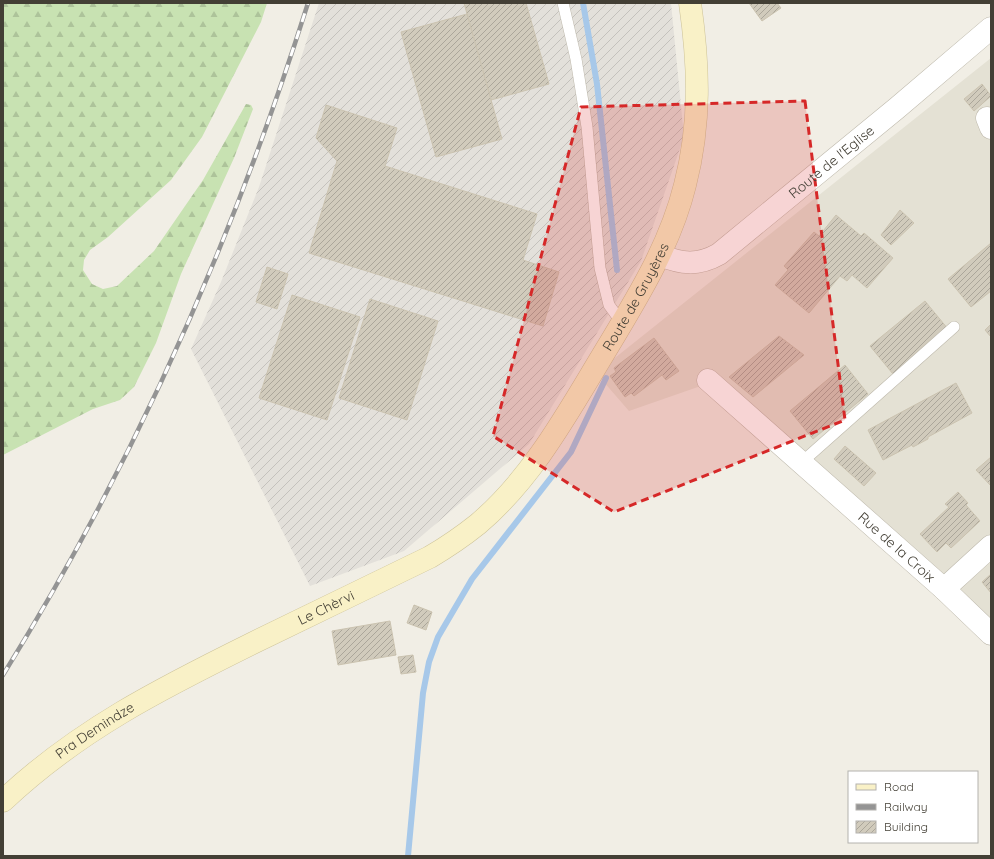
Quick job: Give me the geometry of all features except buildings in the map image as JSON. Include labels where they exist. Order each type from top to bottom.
[{"type":"street","name":"Route de Gruyères","points":[[456,541],[490,513],[525,476],[558,430],[622,323],[660,255],[671,229],[685,185],[697,125],[697,71],[690,3]]},
{"type":"street","name":"Route de l'Eglise","points":[[660,255],[674,261],[689,264],[701,262],[719,254],[897,108],[991,28]]},
{"type":"street","name":"Rue de la Croix","points":[[708,380],[944,589],[991,634]]},
{"type":"street","name":"Le Chèrvi","points":[[194,672],[430,557],[456,541]]},
{"type":"street","points":[[944,589],[991,546]]},
{"type":"street","name":"Pra Demindze","points":[[3,801],[49,761],[82,737],[146,696],[194,672]]},
{"type":"lane","points":[[563,3],[577,66],[587,127],[600,274],[609,305],[622,323]]},
{"type":"lane","points":[[802,462],[954,327]]},
{"type":"highlighted area","points":[[805,101],[845,420],[614,512],[493,436],[581,107]]},
{"type":"shaded area","points":[[319,3],[671,3],[684,137],[641,261],[529,444],[404,551],[310,586],[191,349],[221,282],[259,187]]},
{"type":"shaded area","points":[[991,58],[991,627],[718,380],[629,411],[596,373]]},
{"type":"green space","points":[[3,3],[267,3],[261,22],[202,137],[171,180],[108,237],[90,250],[84,260],[83,270],[92,284],[103,289],[117,286],[154,251],[203,180],[246,104],[251,105],[253,109],[234,158],[181,274],[156,343],[134,387],[120,400],[93,409],[3,455]]},
{"type":"waterway","points":[[583,3],[597,84],[617,270]]},
{"type":"waterway","points":[[408,856],[423,693],[429,662],[438,637],[472,579],[571,452],[606,378]]},
{"type":"railway","points":[[3,675],[95,514],[137,432],[176,348],[213,264],[247,178],[279,91],[308,3]]}]
